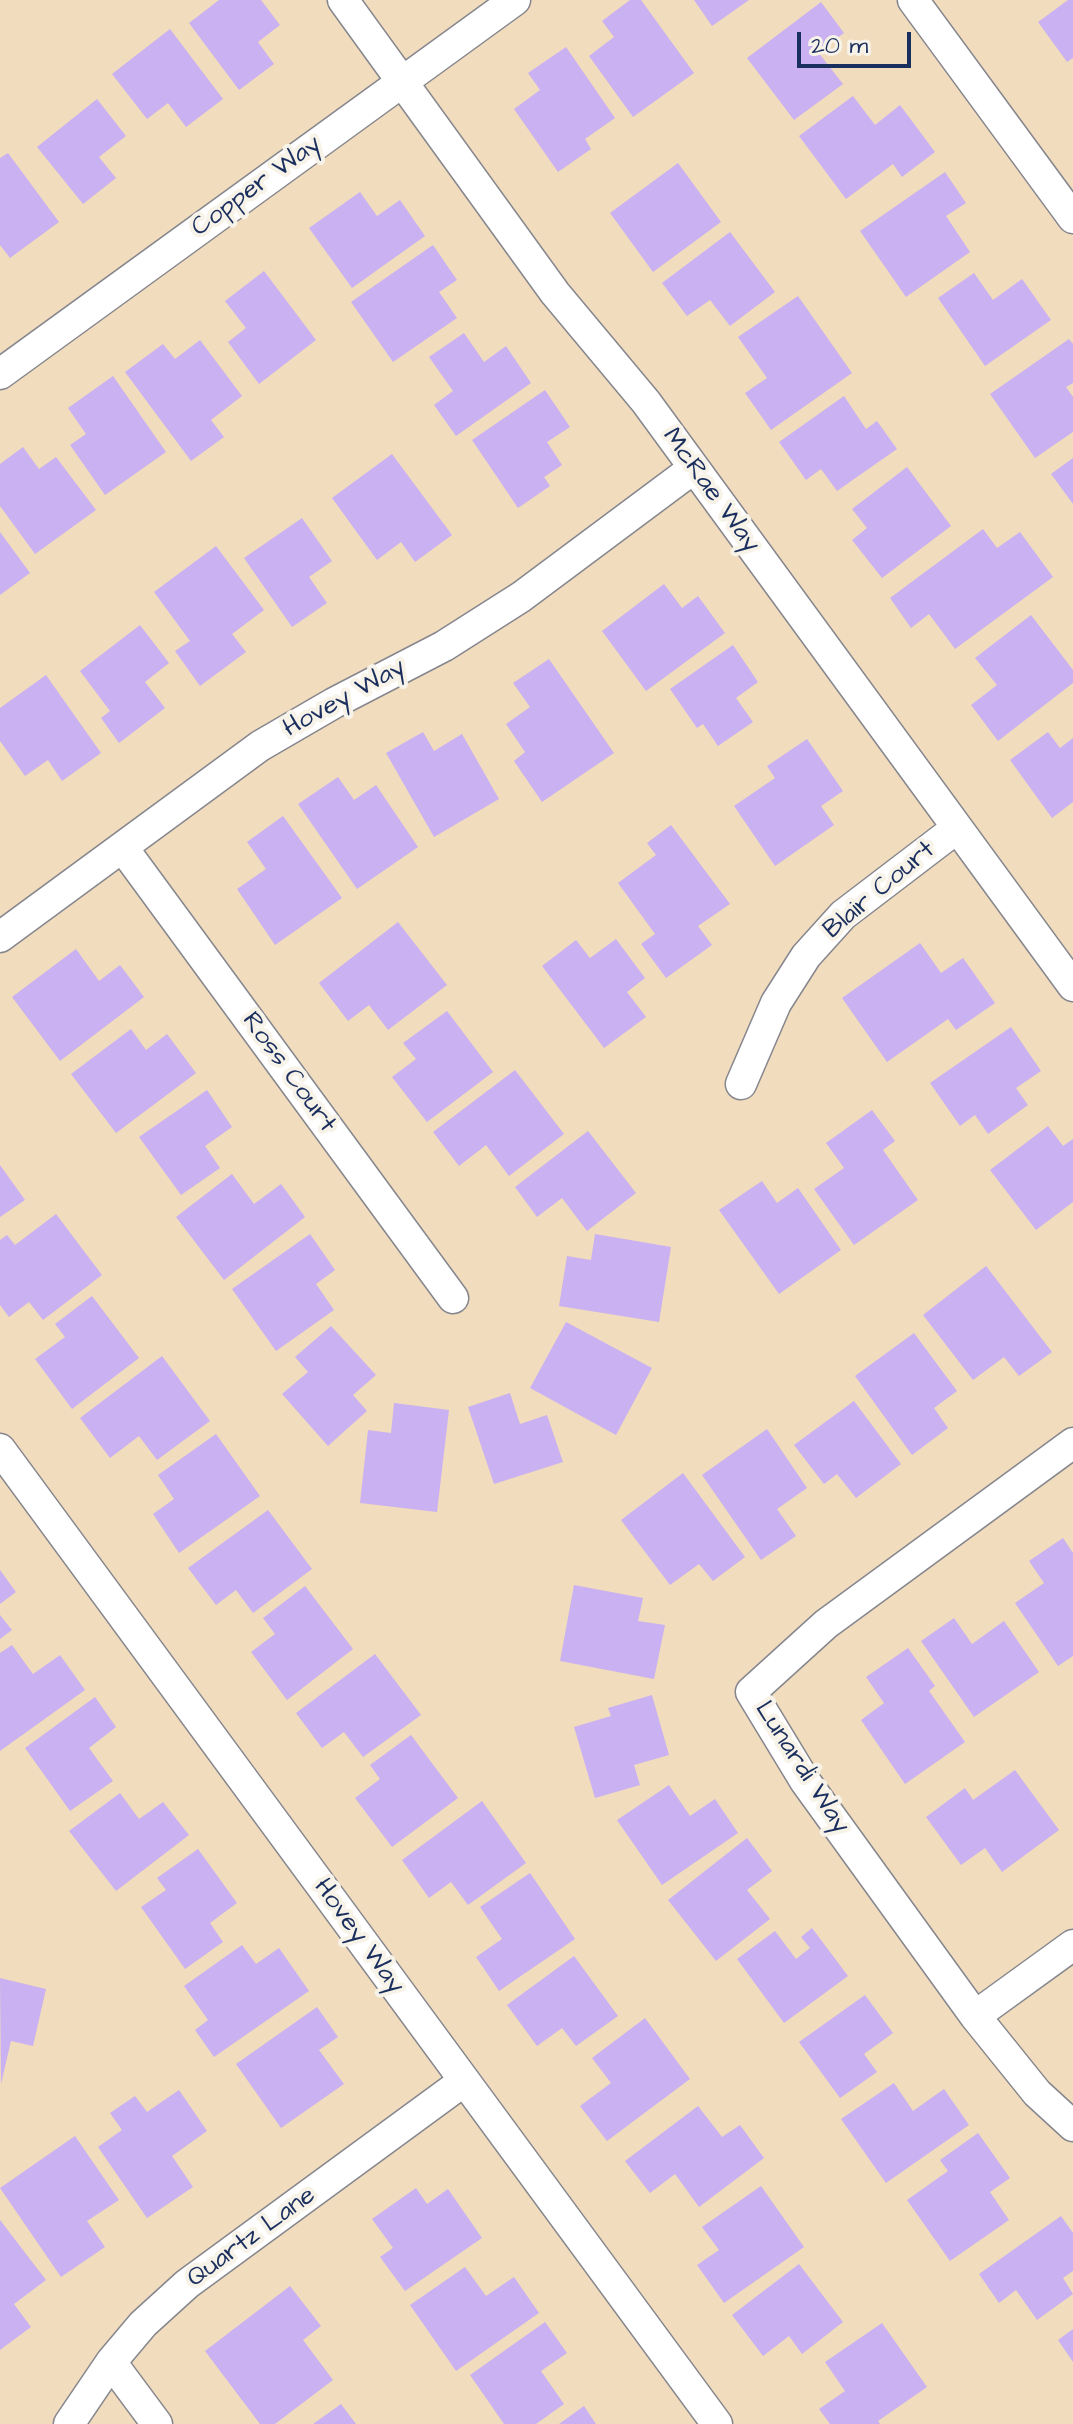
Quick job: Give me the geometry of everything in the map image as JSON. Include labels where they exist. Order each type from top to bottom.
[{"type":"street","name":"McRae Way","points":[[343,0],[555,293],[646,402],[1073,986]]},
{"type":"street","name":"Copper Way","points":[[0,374],[515,0]]},
{"type":"street","points":[[913,0],[1073,218]]},
{"type":"street","name":"Hovey Way","points":[[0,937],[260,746],[334,703],[444,646],[521,597],[694,468]]},
{"type":"street","name":"Blair Court","points":[[741,1084],[776,1003],[806,956],[843,915],[957,828]]},
{"type":"street","name":"Ross Court","points":[[123,848],[453,1298]]},
{"type":"street","name":"Lunardi Way","points":[[1073,1443],[826,1624],[751,1692],[805,1781],[975,2016],[1037,2093],[1073,2126]]},
{"type":"street","name":"Hovey Way","points":[[0,1449],[717,2424]]},
{"type":"street","points":[[975,2016],[1073,1945]]},
{"type":"street","name":"Quartz Lane","points":[[69,2424],[111,2362],[143,2324],[187,2284],[464,2081]]},
{"type":"street","points":[[111,2362],[157,2424]]},
{"type":"building","points":[[219,0],[261,0],[280,25],[258,42],[274,64],[239,90],[189,23]]},
{"type":"building","points":[[630,0],[641,0],[694,73],[633,117],[589,56],[614,37],[602,21]]},
{"type":"building","points":[[694,0],[749,0],[712,26]]},
{"type":"building","points":[[1068,0],[1073,0],[1073,58],[1067,62],[1038,22]]},
{"type":"building","points":[[821,2],[844,33],[818,52],[843,84],[794,120],[747,58]]},
{"type":"building","points":[[170,29],[223,99],[186,127],[168,103],[147,119],[112,74]]},
{"type":"building","points":[[566,47],[615,118],[585,139],[591,149],[558,172],[514,109],[540,90],[528,73]]},
{"type":"building","points":[[853,96],[875,125],[900,105],[935,152],[902,177],[893,164],[846,199],[799,136]]},
{"type":"building","points":[[97,99],[126,136],[99,157],[116,178],[83,204],[37,147]]},
{"type":"building","points":[[8,153],[59,222],[10,258],[0,245],[0,158]]},
{"type":"building","points":[[678,163],[721,222],[653,272],[610,213]]},
{"type":"building","points":[[945,172],[966,203],[946,216],[970,252],[906,297],[860,231]]},
{"type":"building","points":[[360,192],[377,216],[400,200],[425,236],[352,288],[309,228]]},
{"type":"building","points":[[730,232],[775,292],[730,326],[710,300],[687,316],[662,283]]},
{"type":"building","points":[[433,245],[457,280],[439,292],[457,318],[393,362],[351,302]]},
{"type":"building","points":[[264,271],[316,340],[259,384],[228,342],[246,328],[225,301]]},
{"type":"building","points":[[974,273],[993,300],[1022,279],[1051,320],[985,366],[938,298]]},
{"type":"building","points":[[798,296],[852,373],[771,430],[745,393],[767,378],[738,337]]},
{"type":"building","points":[[464,333],[484,362],[506,346],[531,383],[456,436],[434,405],[453,391],[429,357]]},
{"type":"building","points":[[1069,339],[1073,344],[1073,383],[1066,387],[1073,397],[1073,432],[1035,458],[990,394]]},
{"type":"building","points":[[200,340],[242,396],[211,420],[224,437],[191,461],[125,372],[163,344],[175,359]]},
{"type":"building","points":[[113,376],[166,452],[105,495],[70,445],[86,434],[68,408]]},
{"type":"building","points":[[545,390],[570,427],[547,442],[562,465],[544,477],[550,486],[518,508],[472,440]]},
{"type":"building","points":[[844,396],[866,429],[877,421],[897,449],[837,491],[821,469],[806,480],[779,442]]},
{"type":"building","points":[[23,447],[39,469],[56,457],[96,510],[35,554],[0,506],[0,464]]},
{"type":"building","points":[[392,454],[452,535],[415,562],[401,542],[377,560],[332,498]]},
{"type":"building","points":[[1073,458],[1073,504],[1051,474]]},
{"type":"building","points":[[907,467],[951,526],[882,578],[852,540],[867,528],[852,509]]},
{"type":"building","points":[[302,518],[332,561],[309,577],[327,603],[292,627],[244,558]]},
{"type":"building","points":[[983,529],[997,548],[1020,532],[1053,577],[955,649],[929,614],[911,628],[890,598]]},
{"type":"building","points":[[0,532],[30,573],[0,595]]},
{"type":"building","points":[[216,546],[264,610],[232,634],[246,652],[200,686],[175,651],[190,641],[154,592]]},
{"type":"building","points":[[664,584],[682,608],[698,596],[725,633],[646,691],[602,631]]},
{"type":"building","points":[[1031,615],[1073,670],[1073,683],[998,741],[971,705],[997,685],[975,658]]},
{"type":"building","points":[[140,625],[169,663],[145,682],[165,708],[119,743],[101,718],[110,711],[80,671]]},
{"type":"building","points":[[733,645],[758,682],[736,698],[753,722],[718,746],[703,724],[697,728],[670,689]]},
{"type":"building","points":[[549,659],[614,753],[542,802],[514,761],[525,752],[506,724],[530,707],[513,683]]},
{"type":"building","points":[[46,675],[101,753],[62,781],[48,760],[25,776],[0,741],[0,708]]},
{"type":"building","points":[[423,732],[434,751],[462,734],[499,799],[434,837],[386,753]]},
{"type":"building","points":[[1048,732],[1060,748],[1073,738],[1073,802],[1052,818],[1010,760]]},
{"type":"building","points":[[807,739],[843,791],[821,806],[834,825],[775,866],[734,806],[775,778],[767,766]]},
{"type":"building","points":[[338,777],[354,800],[376,785],[418,847],[357,889],[298,804]]},
{"type":"building","points":[[283,816],[342,898],[275,945],[237,889],[266,869],[247,842]]},
{"type":"building","points":[[671,825],[730,904],[698,926],[712,945],[666,978],[641,944],[655,934],[618,883],[656,855],[647,843]]},
{"type":"building","points":[[398,922],[447,985],[388,1030],[369,1005],[348,1021],[319,983]]},
{"type":"building","points":[[616,939],[645,978],[627,992],[646,1017],[604,1048],[542,966],[576,940],[590,958]]},
{"type":"building","points":[[920,943],[941,973],[963,958],[995,1003],[956,1030],[948,1019],[887,1062],[842,998]]},
{"type":"building","points":[[76,949],[99,981],[120,965],[144,997],[60,1061],[12,997]]},
{"type":"building","points":[[447,1011],[493,1072],[427,1122],[392,1077],[416,1059],[403,1043]]},
{"type":"building","points":[[1011,1027],[1041,1071],[1016,1088],[1028,1105],[988,1134],[975,1115],[960,1126],[930,1083]]},
{"type":"building","points":[[131,1029],[146,1050],[167,1034],[196,1073],[116,1133],[71,1074]]},
{"type":"building","points":[[515,1070],[564,1134],[509,1176],[486,1145],[459,1166],[433,1132]]},
{"type":"building","points":[[207,1090],[232,1127],[205,1146],[220,1168],[181,1195],[139,1137]]},
{"type":"building","points":[[872,1110],[895,1141],[883,1150],[918,1200],[854,1245],[814,1189],[844,1168],[826,1143]]},
{"type":"building","points":[[1048,1126],[1063,1146],[1073,1139],[1073,1202],[1036,1230],[990,1170]]},
{"type":"building","points":[[588,1131],[636,1193],[587,1231],[562,1198],[537,1217],[515,1187]]},
{"type":"building","points":[[0,1165],[25,1200],[0,1217]]},
{"type":"building","points":[[232,1174],[254,1204],[281,1184],[305,1217],[224,1280],[176,1217]]},
{"type":"building","points":[[762,1181],[777,1203],[798,1188],[841,1250],[779,1294],[719,1210]]},
{"type":"building","points":[[56,1214],[102,1275],[43,1320],[29,1302],[9,1317],[0,1305],[0,1240],[7,1235],[15,1245]]},
{"type":"building","points":[[310,1234],[335,1270],[316,1284],[334,1310],[276,1351],[232,1289]]},
{"type":"building","points":[[595,1234],[671,1247],[659,1322],[559,1306],[567,1256],[591,1260]]},
{"type":"building","points":[[986,1266],[1052,1352],[1019,1376],[1004,1357],[973,1380],[923,1315]]},
{"type":"building","points":[[92,1296],[139,1358],[72,1409],[35,1359],[65,1337],[55,1324]]},
{"type":"building","points":[[566,1322],[652,1368],[616,1435],[530,1388]]},
{"type":"building","points":[[331,1326],[376,1375],[353,1395],[367,1411],[328,1446],[282,1394],[308,1372],[295,1357]]},
{"type":"building","points":[[914,1333],[957,1391],[934,1408],[948,1428],[912,1455],[855,1376]]},
{"type":"building","points":[[162,1356],[210,1421],[157,1460],[139,1436],[110,1458],[80,1418]]},
{"type":"building","points":[[510,1393],[520,1424],[547,1415],[563,1462],[494,1484],[468,1407]]},
{"type":"building","points":[[854,1401],[901,1464],[856,1498],[837,1474],[824,1484],[794,1445]]},
{"type":"building","points":[[394,1403],[449,1410],[437,1512],[360,1503],[368,1430],[391,1433]]},
{"type":"building","points":[[767,1429],[807,1488],[777,1509],[796,1536],[761,1560],[702,1475]]},
{"type":"building","points":[[216,1434],[260,1496],[179,1553],[153,1514],[174,1499],[158,1475]]},
{"type":"building","points":[[683,1473],[745,1557],[713,1581],[699,1564],[670,1585],[621,1520]]},
{"type":"building","points":[[268,1510],[312,1569],[253,1613],[236,1590],[216,1605],[188,1568]]},
{"type":"building","points":[[1063,1538],[1073,1553],[1073,1656],[1058,1666],[1015,1603],[1044,1583],[1029,1561]]},
{"type":"building","points":[[0,1570],[16,1592],[0,1604]]},
{"type":"building","points":[[574,1585],[643,1598],[638,1621],[665,1625],[654,1679],[560,1661]]},
{"type":"building","points":[[305,1586],[353,1649],[287,1700],[251,1652],[275,1634],[263,1618]]},
{"type":"building","points":[[0,1615],[12,1630],[0,1639]]},
{"type":"building","points":[[954,1618],[972,1644],[1004,1621],[1039,1672],[974,1717],[921,1641]]},
{"type":"building","points":[[12,1645],[33,1674],[60,1655],[85,1690],[0,1751],[0,1653]]},
{"type":"building","points":[[908,1648],[935,1686],[929,1691],[965,1742],[905,1784],[861,1720],[884,1703],[866,1677]]},
{"type":"building","points":[[375,1654],[421,1715],[363,1757],[344,1732],[322,1748],[296,1713]]},
{"type":"building","points":[[652,1695],[669,1755],[634,1765],[640,1785],[595,1798],[574,1727],[611,1716],[608,1708]]},
{"type":"building","points":[[95,1697],[116,1727],[89,1748],[113,1781],[70,1811],[25,1748]]},
{"type":"building","points":[[411,1735],[458,1798],[392,1847],[355,1798],[380,1779],[370,1765]]},
{"type":"building","points":[[1015,1770],[1059,1830],[1002,1872],[985,1848],[961,1865],[926,1817],[965,1788],[973,1800]]},
{"type":"building","points":[[669,1785],[690,1816],[715,1799],[738,1833],[662,1885],[617,1820]]},
{"type":"building","points":[[120,1793],[139,1819],[163,1802],[189,1835],[116,1891],[69,1831]]},
{"type":"building","points":[[482,1801],[526,1863],[468,1905],[451,1882],[429,1898],[402,1860]]},
{"type":"building","points":[[747,1838],[772,1871],[747,1890],[770,1919],[716,1961],[668,1900]]},
{"type":"building","points":[[198,1849],[237,1903],[210,1923],[223,1942],[185,1969],[141,1907],[166,1890],[157,1878]]},
{"type":"building","points":[[530,1873],[575,1939],[499,1991],[476,1957],[502,1939],[480,1907]]},
{"type":"building","points":[[812,1928],[848,1976],[784,2023],[737,1959],[775,1931],[796,1959],[810,1948],[801,1937]]},
{"type":"building","points":[[242,1945],[256,1964],[279,1948],[309,1991],[214,2057],[195,2030],[208,2020],[184,1986]]},
{"type":"building","points":[[574,1956],[618,2016],[576,2046],[562,2028],[537,2046],[507,2005]]},
{"type":"building","points":[[0,1978],[46,1989],[33,2046],[11,2041],[1,2084]]},
{"type":"building","points":[[865,1995],[893,2033],[864,2054],[877,2072],[840,2098],[799,2042]]},
{"type":"building","points":[[317,2007],[338,2037],[319,2050],[344,2084],[281,2128],[236,2064]]},
{"type":"building","points":[[645,2018],[690,2079],[607,2141],[580,2106],[611,2083],[592,2058]]},
{"type":"building","points":[[894,2083],[913,2111],[944,2089],[969,2125],[886,2183],[841,2119]]},
{"type":"building","points":[[179,2090],[207,2131],[172,2156],[193,2187],[147,2218],[98,2147],[122,2130],[110,2113],[135,2096],[147,2112]]},
{"type":"building","points":[[698,2106],[722,2137],[740,2125],[764,2158],[699,2207],[675,2174],[650,2193],[625,2161]]},
{"type":"building","points":[[978,2133],[1010,2178],[990,2192],[1009,2220],[950,2261],[907,2200],[948,2171],[940,2160]]},
{"type":"building","points":[[75,2136],[119,2200],[87,2221],[105,2247],[61,2277],[0,2188]]},
{"type":"building","points":[[761,2186],[804,2247],[724,2303],[697,2265],[719,2250],[702,2227]]},
{"type":"building","points":[[416,2188],[427,2204],[448,2189],[482,2238],[405,2291],[380,2257],[393,2248],[372,2219]]},
{"type":"building","points":[[1061,2216],[1073,2233],[1073,2271],[1063,2278],[1073,2294],[1037,2320],[1016,2290],[999,2303],[979,2274]]},
{"type":"building","points":[[0,2220],[46,2280],[14,2304],[31,2327],[0,2350]]},
{"type":"building","points":[[799,2264],[843,2322],[802,2354],[789,2336],[763,2356],[732,2315]]},
{"type":"building","points":[[465,2267],[486,2296],[514,2277],[539,2313],[456,2371],[410,2305]]},
{"type":"building","points":[[290,2286],[321,2326],[303,2340],[333,2380],[275,2424],[260,2424],[205,2351]]},
{"type":"building","points":[[545,2322],[567,2353],[541,2371],[564,2404],[536,2424],[504,2424],[470,2375]]},
{"type":"building","points":[[882,2323],[927,2387],[878,2421],[880,2424],[830,2424],[819,2409],[845,2391],[825,2362]]},
{"type":"building","points":[[1073,2329],[1073,2362],[1058,2340]]},
{"type":"building","points":[[341,2404],[356,2424],[313,2424]]},
{"type":"building","points":[[584,2406],[596,2424],[559,2424]]}]
